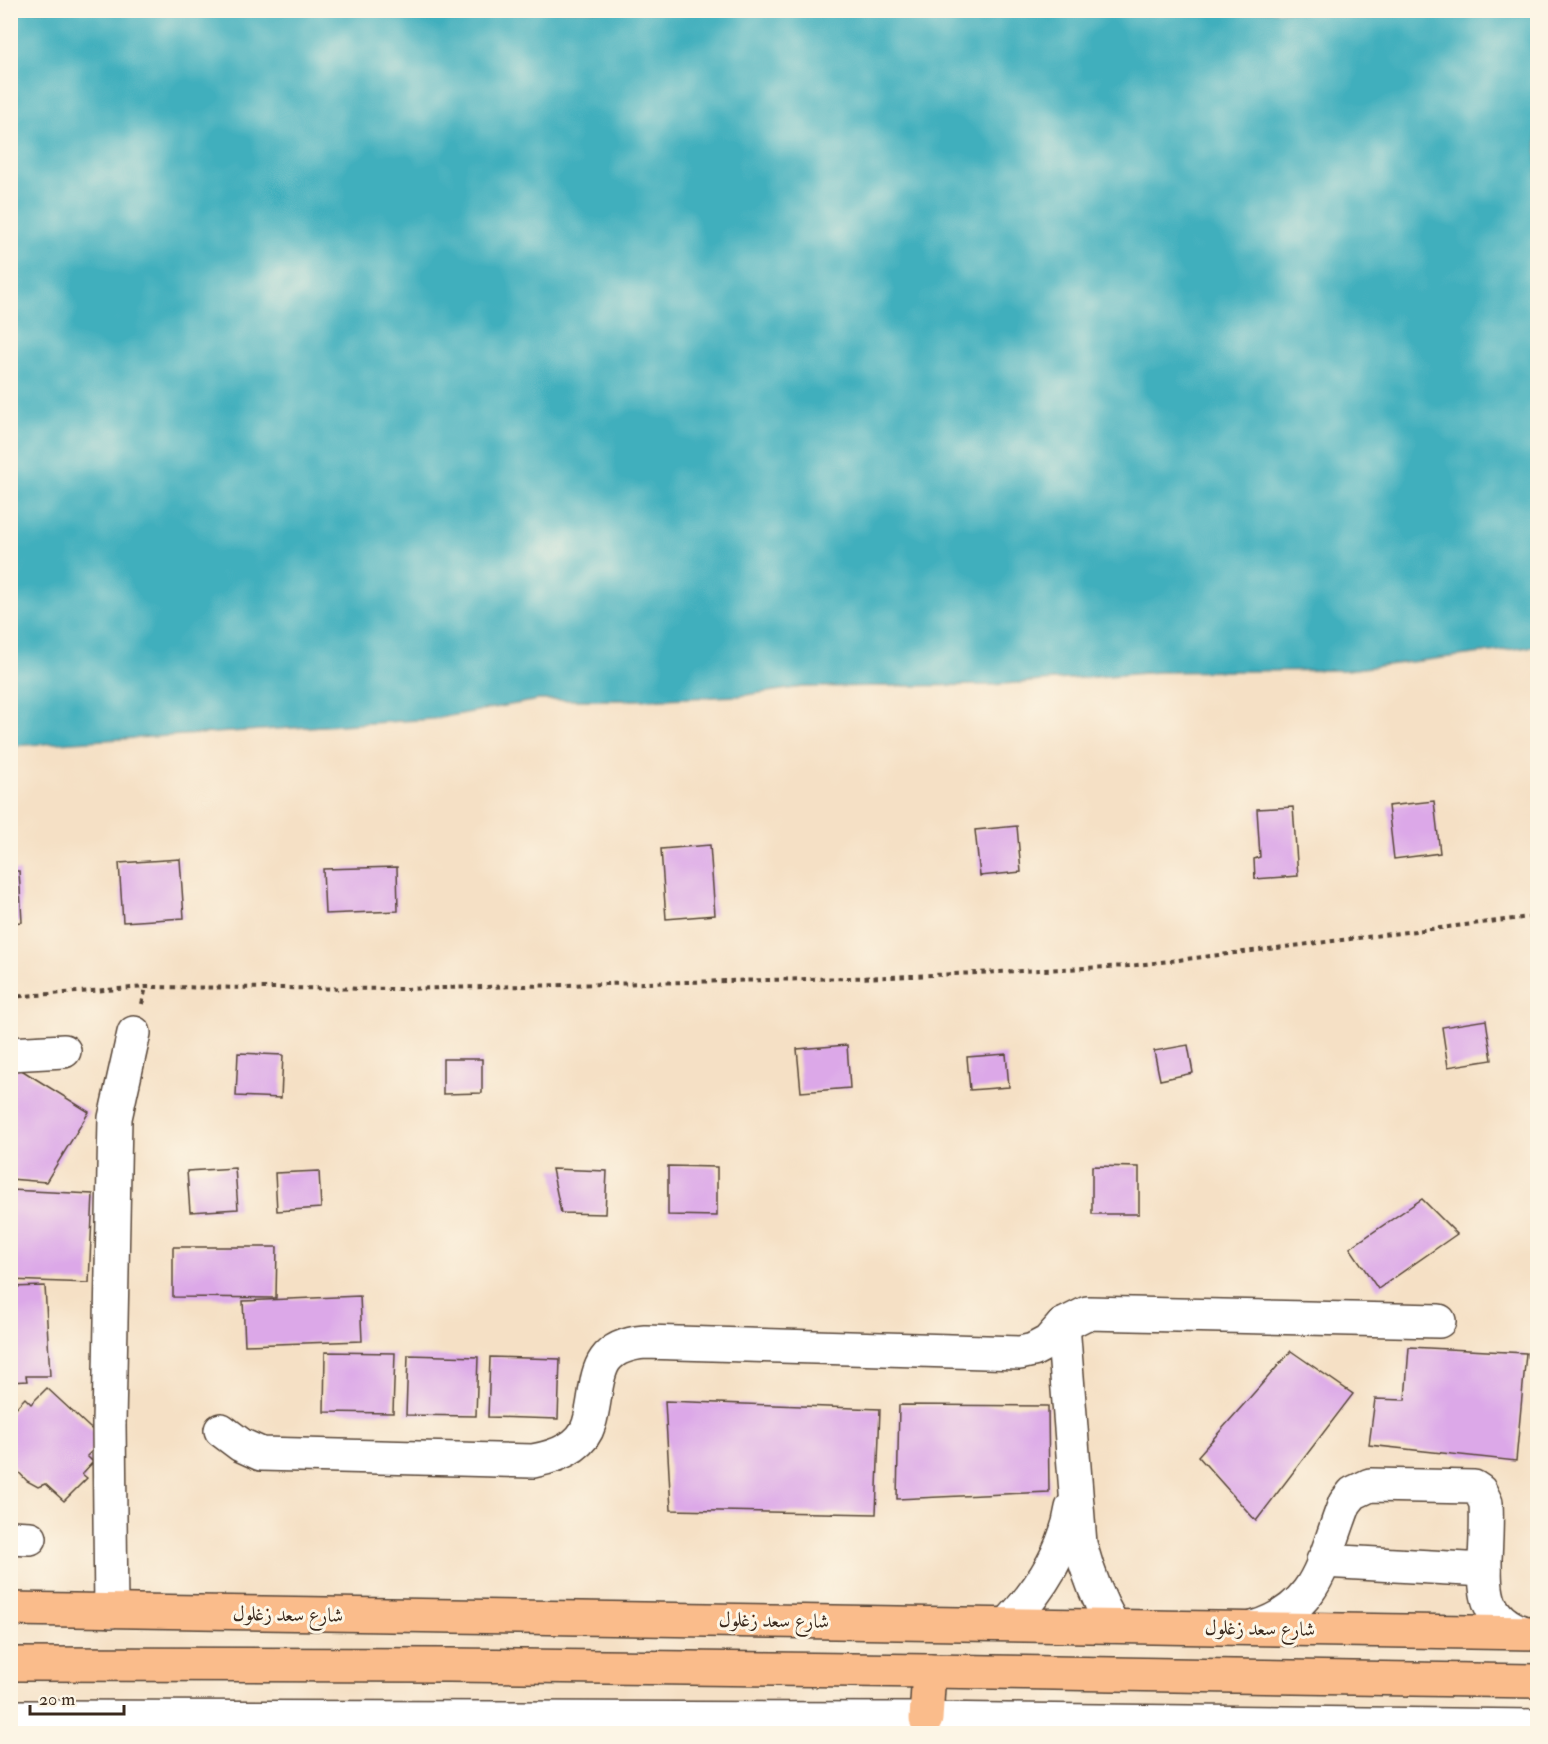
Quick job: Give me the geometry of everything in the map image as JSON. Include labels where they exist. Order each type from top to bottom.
[{"type":"main road","name":"شارع سعد زغلول","points":[[10,1609],[1529,1632]]},
{"type":"main road","points":[[449,1665],[450,1616]]},
{"type":"main road","points":[[10,1664],[449,1665],[1538,1682]]},
{"type":"main road","points":[[926,1719],[929,1671]]},
{"type":"street","points":[[111,1611],[109,1424],[115,1118],[134,1034]]},
{"type":"street","points":[[10,1054],[64,1051]]},
{"type":"street","points":[[221,1430],[241,1445],[261,1454],[533,1461],[550,1458],[565,1451],[578,1440],[588,1426],[596,1378],[602,1365],[611,1354],[633,1343],[1020,1353],[1033,1350],[1048,1342],[1063,1325],[1087,1313],[1438,1321]]},
{"type":"street","points":[[1063,1325],[1080,1544],[1098,1600],[1113,1626]]},
{"type":"street","points":[[1252,1628],[1280,1618],[1303,1600],[1314,1585],[1345,1503],[1353,1493],[1361,1488],[1379,1484],[1473,1487],[1480,1491],[1486,1503],[1486,1597],[1493,1612],[1510,1628],[1529,1632]]},
{"type":"street","points":[[1009,1623],[1032,1597],[1055,1560],[1072,1511],[1074,1486]]},
{"type":"street","points":[[1323,1561],[1485,1570]]},
{"type":"street","points":[[10,1717],[926,1719],[1538,1726]]},
{"type":"path","points":[[10,997],[146,987],[402,989],[890,977],[1129,966],[1538,916]]},
{"type":"water","points":[[11,10],[1537,11],[1537,646],[1347,670],[1158,672],[991,685],[802,687],[739,696],[635,700],[538,700],[433,719],[11,746]]},
{"type":"building","points":[[1434,801],[1440,853],[1394,859],[1388,806]]},
{"type":"building","points":[[1293,807],[1298,876],[1255,879],[1254,859],[1260,857],[1257,809]]},
{"type":"building","points":[[1017,826],[1021,872],[980,876],[975,830]]},
{"type":"building","points":[[710,845],[715,915],[666,919],[661,849]]},
{"type":"building","points":[[180,859],[184,918],[123,922],[119,863]]},
{"type":"building","points":[[397,867],[398,911],[325,914],[323,869]]},
{"type":"building","points":[[10,871],[19,871],[22,922],[10,923]]},
{"type":"building","points":[[1486,1020],[1492,1060],[1448,1067],[1442,1027]]},
{"type":"building","points":[[847,1045],[850,1088],[801,1092],[797,1049]]},
{"type":"building","points":[[1188,1045],[1193,1073],[1160,1080],[1154,1051]]},
{"type":"building","points":[[238,1053],[283,1055],[281,1098],[236,1096]]},
{"type":"building","points":[[1006,1054],[1009,1087],[970,1090],[967,1057]]},
{"type":"building","points":[[443,1059],[482,1059],[482,1093],[443,1094]]},
{"type":"building","points":[[15,1066],[89,1112],[46,1182],[10,1179],[10,1073]]},
{"type":"building","points":[[668,1166],[717,1167],[717,1216],[668,1215]]},
{"type":"building","points":[[1092,1166],[1139,1167],[1139,1214],[1092,1214]]},
{"type":"building","points":[[235,1168],[238,1209],[190,1212],[187,1171]]},
{"type":"building","points":[[552,1169],[607,1171],[605,1214],[561,1213]]},
{"type":"building","points":[[319,1171],[321,1208],[277,1211],[275,1173]]},
{"type":"building","points":[[10,1190],[93,1194],[89,1283],[10,1280]]},
{"type":"building","points":[[1422,1199],[1457,1234],[1378,1289],[1350,1248]]},
{"type":"building","points":[[173,1247],[277,1247],[276,1298],[173,1297]]},
{"type":"building","points":[[45,1286],[50,1376],[26,1376],[27,1381],[10,1382],[10,1287]]},
{"type":"building","points":[[360,1296],[362,1341],[245,1345],[243,1301]]},
{"type":"building","points":[[1409,1347],[1526,1353],[1516,1461],[1369,1445],[1375,1399],[1405,1400]]},
{"type":"building","points":[[1291,1351],[1353,1394],[1256,1521],[1198,1456]]},
{"type":"building","points":[[325,1352],[395,1353],[393,1413],[324,1412]]},
{"type":"building","points":[[408,1355],[478,1357],[476,1416],[406,1415]]},
{"type":"building","points":[[490,1357],[560,1359],[558,1419],[488,1417]]},
{"type":"building","points":[[47,1388],[103,1440],[87,1456],[93,1462],[82,1474],[87,1478],[64,1501],[45,1484],[38,1487],[27,1481],[10,1463],[10,1414],[25,1398],[31,1404]]},
{"type":"building","points":[[665,1401],[880,1409],[876,1514],[671,1510]]},
{"type":"building","points":[[899,1405],[1048,1406],[1049,1492],[897,1499]]}]
